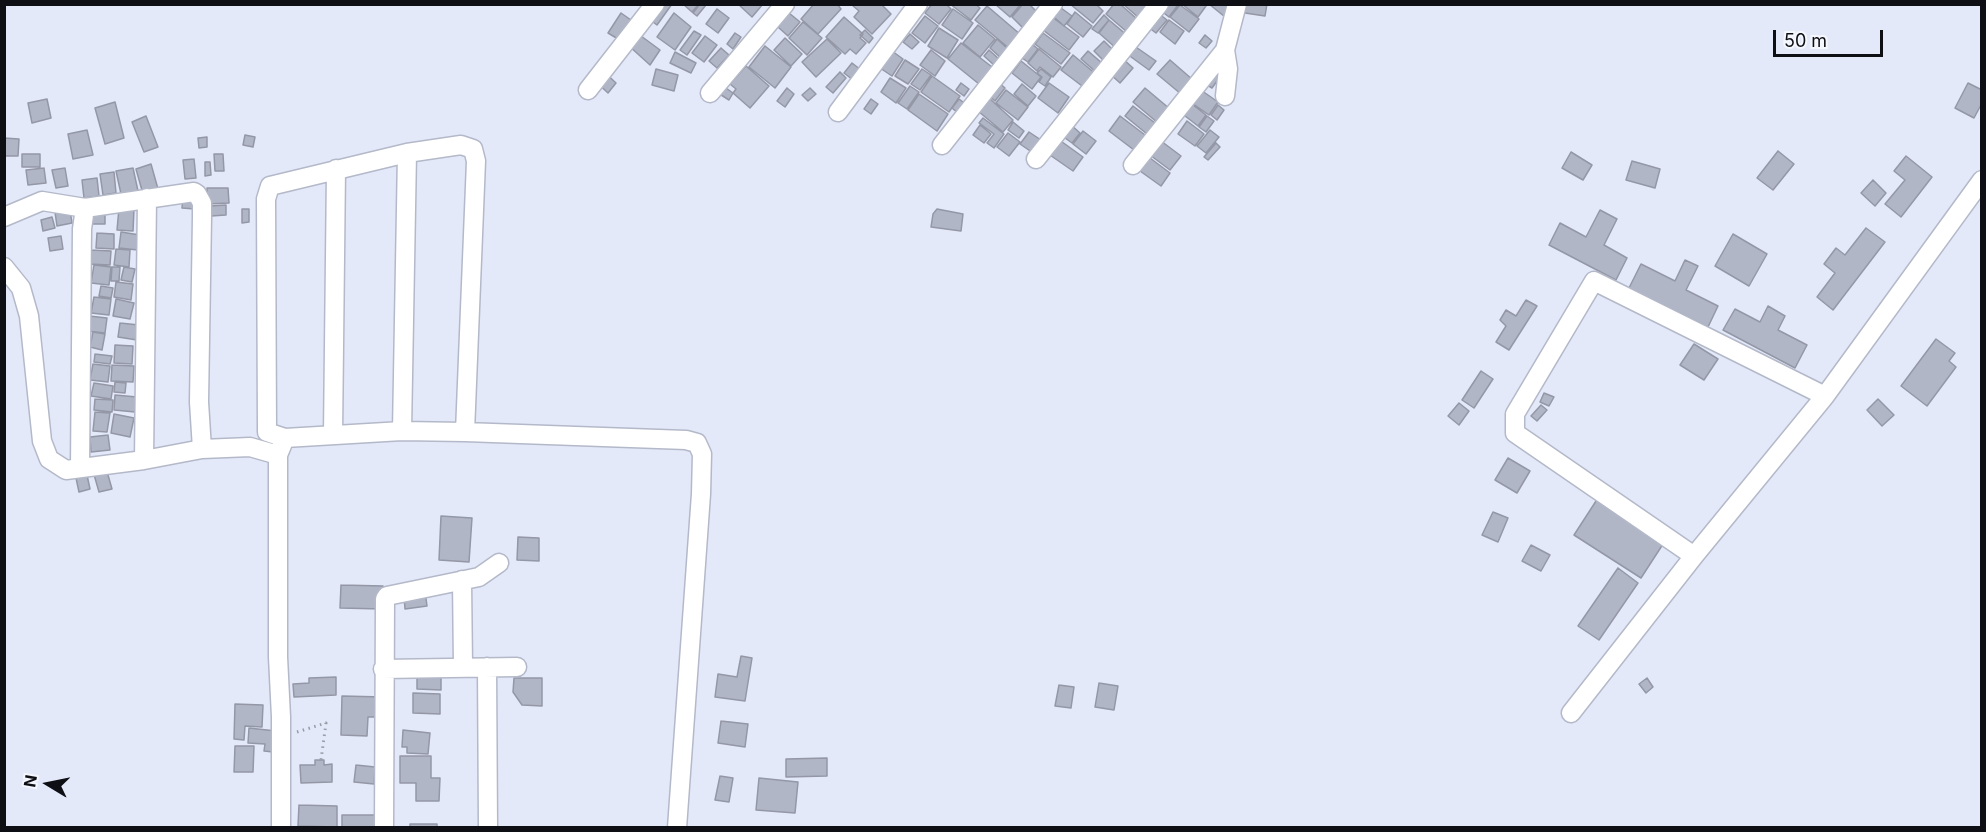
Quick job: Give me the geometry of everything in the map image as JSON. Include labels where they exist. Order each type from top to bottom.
[{"type":"street","points":[[588,90],[655,4]]},
{"type":"street","points":[[710,93],[784,4]]},
{"type":"street","points":[[838,112],[918,4]]},
{"type":"street","points":[[942,145],[1053,4]]},
{"type":"street","points":[[1036,159],[1158,4]]},
{"type":"street","points":[[1225,96],[1228,69],[1225,50],[1237,4]]},
{"type":"street","points":[[1133,165],[1225,50]]},
{"type":"street","points":[[281,828],[278,657],[282,446],[266,429],[267,191],[272,184],[406,153],[461,145],[473,149],[476,161],[465,432]]},
{"type":"street","points":[[402,431],[406,153]]},
{"type":"street","points":[[333,435],[336,170]]},
{"type":"street","points":[[1571,713],[1694,556],[1825,396],[1982,180]]},
{"type":"street","points":[[4,217],[42,201],[85,208],[194,192],[202,203],[200,402],[202,449]]},
{"type":"street","points":[[144,460],[147,198]]},
{"type":"street","points":[[80,468],[82,229],[85,208]]},
{"type":"street","points":[[4,267],[21,288],[29,316],[46,451],[50,459],[66,470],[144,460],[202,449],[282,446],[333,435],[402,431],[686,440],[697,443],[702,454],[701,494],[677,828]]},
{"type":"street","points":[[1694,556],[1515,433],[1515,414],[1594,281],[1825,396]]},
{"type":"street","points":[[384,828],[383,669],[386,597],[479,577],[499,563]]},
{"type":"street","points":[[462,580],[463,667]]},
{"type":"street","points":[[487,667],[488,828]]},
{"type":"street","points":[[383,669],[517,667]]},
{"type":"path","points":[[281,737],[326,723],[321,760]]},
{"type":"building","points":[[648,4],[672,4],[657,25],[641,13]]},
{"type":"building","points":[[683,4],[699,4],[692,12]]},
{"type":"building","points":[[700,4],[706,5],[697,16],[693,13]]},
{"type":"building","points":[[738,4],[763,4],[752,17]]},
{"type":"building","points":[[814,4],[837,4],[841,9],[818,34],[801,19]]},
{"type":"building","points":[[881,4],[891,14],[872,34],[854,17],[859,11],[852,5]]},
{"type":"building","points":[[932,4],[946,4],[951,9],[939,24],[925,13]]},
{"type":"building","points":[[950,4],[975,4],[980,8],[971,20]]},
{"type":"building","points":[[995,4],[1021,4],[1010,17]]},
{"type":"building","points":[[1023,4],[1029,4],[1037,12],[1023,28],[1012,17]]},
{"type":"building","points":[[1070,4],[1096,4],[1103,11],[1093,23]]},
{"type":"building","points":[[1114,4],[1120,4],[1137,19],[1127,32],[1106,14]]},
{"type":"building","points":[[1123,4],[1150,4],[1139,18]]},
{"type":"building","points":[[1165,4],[1178,4],[1169,17],[1160,10]]},
{"type":"building","points":[[1182,4],[1204,4],[1206,6],[1198,17]]},
{"type":"building","points":[[1209,4],[1235,4],[1225,17]]},
{"type":"building","points":[[1246,4],[1267,4],[1265,16],[1245,13]]},
{"type":"building","points":[[1180,5],[1199,19],[1189,32],[1170,17]]},
{"type":"building","points":[[987,6],[1021,35],[1010,49],[975,20]]},
{"type":"building","points":[[1061,8],[1072,16],[1064,26],[1054,17]]},
{"type":"building","points":[[717,9],[729,18],[718,33],[706,24]]},
{"type":"building","points":[[953,9],[973,23],[962,39],[942,25]]},
{"type":"building","points":[[1075,12],[1092,26],[1083,37],[1067,24]]},
{"type":"building","points":[[621,13],[631,20],[618,39],[608,33]]},
{"type":"building","points":[[674,13],[691,27],[675,50],[657,37]]},
{"type":"building","points":[[789,13],[800,22],[788,36],[778,27]]},
{"type":"building","points":[[1158,13],[1167,20],[1156,33],[1148,27]]},
{"type":"building","points":[[1104,15],[1109,20],[1098,33],[1092,29]]},
{"type":"building","points":[[925,16],[938,26],[925,43],[912,33]]},
{"type":"building","points":[[844,17],[863,34],[860,38],[866,43],[856,54],[850,49],[845,54],[826,37]]},
{"type":"building","points":[[1052,17],[1079,37],[1069,50],[1043,30]]},
{"type":"building","points":[[1109,20],[1128,36],[1117,49],[1099,33]]},
{"type":"building","points":[[1169,20],[1184,31],[1175,44],[1160,32]]},
{"type":"building","points":[[803,22],[822,38],[807,55],[789,38]]},
{"type":"building","points":[[978,25],[995,39],[980,57],[963,43]]},
{"type":"building","points":[[939,28],[958,40],[947,58],[928,46]]},
{"type":"building","points":[[865,30],[873,38],[869,43],[860,35]]},
{"type":"building","points":[[694,31],[701,35],[687,55],[680,50]]},
{"type":"building","points":[[637,33],[660,50],[650,65],[628,45]]},
{"type":"building","points":[[735,33],[741,37],[733,49],[727,44]]},
{"type":"building","points":[[1043,33],[1070,53],[1061,64],[1035,44]]},
{"type":"building","points":[[910,34],[919,42],[912,49],[903,42]]},
{"type":"building","points":[[1205,35],[1212,41],[1206,48],[1199,43]]},
{"type":"building","points":[[705,36],[717,45],[704,62],[692,53]]},
{"type":"building","points":[[785,38],[802,54],[791,66],[774,50]]},
{"type":"building","points":[[827,39],[841,53],[816,77],[802,62]]},
{"type":"building","points":[[997,39],[1009,50],[1001,58],[990,48]]},
{"type":"building","points":[[1104,41],[1115,52],[1105,62],[1094,51]]},
{"type":"building","points":[[961,43],[992,67],[979,84],[948,59]]},
{"type":"building","points":[[1032,44],[1038,49],[1028,62],[1022,58]]},
{"type":"building","points":[[1133,45],[1156,61],[1149,70],[1127,54]]},
{"type":"building","points":[[765,46],[791,67],[775,88],[749,67]]},
{"type":"building","points":[[721,48],[729,55],[717,68],[709,61]]},
{"type":"building","points":[[1039,49],[1061,67],[1053,77],[1040,67],[1037,71],[1028,63]]},
{"type":"building","points":[[931,50],[945,61],[935,76],[920,65]]},
{"type":"building","points":[[989,50],[999,59],[994,65],[984,56]]},
{"type":"building","points":[[892,51],[903,59],[892,76],[880,68]]},
{"type":"building","points":[[1088,51],[1103,64],[1096,72],[1081,59]]},
{"type":"building","points":[[675,52],[696,63],[691,73],[670,63]]},
{"type":"building","points":[[1073,55],[1097,75],[1086,89],[1061,70]]},
{"type":"building","points":[[1122,58],[1133,68],[1120,83],[1109,73]]},
{"type":"building","points":[[905,60],[919,69],[908,84],[895,76]]},
{"type":"building","points":[[1170,60],[1193,80],[1181,94],[1157,74]]},
{"type":"building","points":[[1021,61],[1041,77],[1032,89],[1012,73]]},
{"type":"building","points":[[852,63],[861,70],[853,80],[844,73]]},
{"type":"building","points":[[746,66],[769,86],[750,108],[733,93],[736,89],[730,84]]},
{"type":"building","points":[[656,69],[678,75],[674,91],[652,85]]},
{"type":"building","points":[[922,69],[931,75],[920,90],[911,84]]},
{"type":"building","points":[[1041,69],[1051,77],[1045,86],[1039,82],[1042,77],[1037,73]]},
{"type":"building","points":[[602,70],[616,83],[608,93],[594,80]]},
{"type":"building","points":[[840,72],[846,78],[833,93],[826,87]]},
{"type":"building","points":[[1213,72],[1220,77],[1212,88],[1204,83]]},
{"type":"building","points":[[932,76],[960,96],[949,112],[921,92]]},
{"type":"building","points":[[890,78],[906,88],[896,103],[881,92]]},
{"type":"building","points":[[998,82],[1005,88],[995,101],[988,95]]},
{"type":"building","points":[[961,83],[969,89],[964,96],[956,90]]},
{"type":"building","points":[[1049,83],[1069,97],[1058,113],[1038,98]]},
{"type":"building","points":[[1968,83],[1982,90],[1982,103],[1974,118],[1955,108]]},
{"type":"building","points":[[1022,84],[1036,96],[1028,106],[1014,94]]},
{"type":"building","points":[[723,86],[733,93],[729,100],[718,93]]},
{"type":"building","points":[[910,86],[919,92],[907,109],[898,103]]},
{"type":"building","points":[[787,88],[794,94],[785,107],[777,101]]},
{"type":"building","points":[[810,88],[816,94],[808,101],[802,95]]},
{"type":"building","points":[[1145,88],[1170,109],[1158,123],[1133,102]]},
{"type":"building","points":[[1198,88],[1218,102],[1209,115],[1189,101]]},
{"type":"building","points":[[1006,90],[1028,107],[1018,120],[996,103]]},
{"type":"building","points":[[919,94],[948,114],[937,131],[908,110]]},
{"type":"building","points":[[989,98],[1013,120],[1003,132],[978,111]]},
{"type":"building","points":[[47,99],[51,118],[32,123],[28,103]]},
{"type":"building","points":[[871,99],[878,104],[871,114],[864,109]]},
{"type":"building","points":[[959,99],[967,105],[959,114],[952,108]]},
{"type":"building","points":[[1188,101],[1206,115],[1198,126],[1180,112]]},
{"type":"building","points":[[115,102],[124,138],[105,144],[95,108]]},
{"type":"building","points":[[1218,105],[1224,110],[1217,120],[1211,115]]},
{"type":"building","points":[[1133,106],[1155,123],[1147,134],[1125,116]]},
{"type":"building","points":[[146,116],[158,147],[144,152],[132,122]]},
{"type":"building","points":[[1120,116],[1145,135],[1134,150],[1109,131]]},
{"type":"building","points":[[1207,116],[1214,121],[1206,132],[1199,127]]},
{"type":"building","points":[[983,118],[1004,134],[994,148],[987,143],[994,134],[979,123]]},
{"type":"building","points":[[1187,121],[1204,134],[1195,146],[1178,134]]},
{"type":"building","points":[[1013,122],[1024,131],[1019,138],[1008,130]]},
{"type":"building","points":[[1070,124],[1080,133],[1072,143],[1061,135]]},
{"type":"building","points":[[980,125],[991,134],[984,143],[973,135]]},
{"type":"building","points":[[87,130],[93,155],[73,159],[68,134]]},
{"type":"building","points":[[1210,130],[1219,137],[1206,153],[1197,146]]},
{"type":"building","points":[[1083,131],[1096,141],[1086,154],[1073,144]]},
{"type":"building","points":[[1029,132],[1044,142],[1036,155],[1020,144]]},
{"type":"building","points":[[1008,133],[1020,142],[1009,156],[997,147]]},
{"type":"building","points":[[245,135],[255,137],[253,147],[243,145]]},
{"type":"building","points":[[207,137],[207,147],[199,148],[198,138]]},
{"type":"building","points":[[4,138],[19,139],[18,156],[4,156]]},
{"type":"building","points":[[1058,139],[1083,157],[1073,171],[1047,153]]},
{"type":"building","points":[[1161,141],[1181,156],[1170,170],[1150,155]]},
{"type":"building","points":[[1216,143],[1220,147],[1208,160],[1204,157]]},
{"type":"building","points":[[1778,151],[1794,164],[1773,190],[1757,178]]},
{"type":"building","points":[[1571,152],[1592,165],[1583,180],[1562,168]]},
{"type":"building","points":[[22,154],[40,154],[40,167],[22,167]]},
{"type":"building","points":[[214,154],[223,154],[224,171],[215,171]]},
{"type":"building","points":[[1906,156],[1932,177],[1901,217],[1885,204],[1905,180],[1894,171]]},
{"type":"building","points":[[1150,158],[1170,173],[1161,186],[1140,171]]},
{"type":"building","points":[[194,159],[196,178],[185,179],[183,160]]},
{"type":"building","points":[[1632,161],[1660,169],[1655,188],[1626,180]]},
{"type":"building","points":[[205,162],[210,162],[211,175],[205,176]]},
{"type":"building","points":[[151,164],[158,189],[143,194],[136,169]]},
{"type":"building","points":[[44,168],[46,183],[28,185],[26,170]]},
{"type":"building","points":[[65,168],[68,186],[56,188],[52,170]]},
{"type":"building","points":[[133,168],[138,191],[121,194],[116,171]]},
{"type":"building","points":[[114,172],[116,193],[103,195],[100,174]]},
{"type":"building","points":[[97,178],[99,196],[84,198],[82,180]]},
{"type":"building","points":[[1873,180],[1886,193],[1875,206],[1861,193]]},
{"type":"building","points":[[207,188],[228,188],[229,203],[207,204]]},
{"type":"building","points":[[183,197],[196,198],[195,209],[182,208]]},
{"type":"building","points":[[226,205],[226,215],[211,216],[211,206]]},
{"type":"building","points":[[119,208],[134,209],[133,231],[117,230]]},
{"type":"building","points":[[242,209],[249,209],[249,222],[242,223]]},
{"type":"building","points":[[937,209],[963,214],[961,231],[931,227],[933,214]]},
{"type":"building","points":[[70,210],[72,223],[57,226],[55,212]]},
{"type":"building","points":[[1600,210],[1617,219],[1604,245],[1627,258],[1616,280],[1549,245],[1560,223],[1586,237]]},
{"type":"building","points":[[92,211],[105,212],[105,224],[91,224]]},
{"type":"building","points":[[52,217],[55,228],[43,231],[41,220]]},
{"type":"building","points":[[1866,228],[1885,242],[1833,310],[1817,297],[1835,273],[1824,264],[1836,248],[1845,255]]},
{"type":"building","points":[[121,232],[140,235],[138,250],[119,248]]},
{"type":"building","points":[[97,233],[114,234],[114,249],[96,248]]},
{"type":"building","points":[[1733,234],[1767,254],[1749,286],[1715,266]]},
{"type":"building","points":[[61,236],[63,249],[50,251],[48,238]]},
{"type":"building","points":[[116,249],[130,250],[129,267],[114,265]]},
{"type":"building","points":[[90,250],[111,251],[110,265],[89,264]]},
{"type":"building","points":[[1685,260],[1698,266],[1686,290],[1718,306],[1708,327],[1629,288],[1641,264],[1675,281]]},
{"type":"building","points":[[94,265],[111,267],[109,285],[91,283]]},
{"type":"building","points":[[112,267],[120,267],[119,281],[111,281]]},
{"type":"building","points":[[124,267],[135,269],[132,282],[121,280]]},
{"type":"building","points":[[116,282],[133,284],[131,300],[114,297]]},
{"type":"building","points":[[101,286],[113,288],[111,298],[99,296]]},
{"type":"building","points":[[94,297],[111,299],[109,315],[91,313]]},
{"type":"building","points":[[116,299],[134,303],[130,319],[113,316]]},
{"type":"building","points":[[1526,300],[1537,306],[1509,350],[1496,342],[1506,326],[1500,320],[1506,310],[1516,316]]},
{"type":"building","points":[[1768,306],[1785,316],[1778,330],[1807,345],[1795,368],[1723,330],[1735,309],[1760,322]]},
{"type":"building","points":[[89,316],[107,318],[105,333],[87,331]]},
{"type":"building","points":[[120,323],[139,325],[137,340],[118,337]]},
{"type":"building","points":[[93,332],[105,334],[102,350],[90,347]]},
{"type":"building","points":[[1936,339],[1955,353],[1949,361],[1956,367],[1927,406],[1901,386]]},
{"type":"building","points":[[1694,344],[1718,359],[1704,380],[1680,365]]},
{"type":"building","points":[[115,345],[133,346],[132,364],[114,363]]},
{"type":"building","points":[[95,354],[112,356],[110,364],[94,362]]},
{"type":"building","points":[[93,364],[110,366],[108,382],[90,380]]},
{"type":"building","points":[[112,365],[134,366],[133,382],[111,381]]},
{"type":"building","points":[[1481,371],[1493,379],[1474,408],[1462,400]]},
{"type":"building","points":[[115,382],[126,383],[125,393],[114,392]]},
{"type":"building","points":[[94,383],[113,386],[111,399],[91,396]]},
{"type":"building","points":[[1544,393],[1554,397],[1549,406],[1540,402]]},
{"type":"building","points":[[115,395],[137,397],[135,412],[114,410]]},
{"type":"building","points":[[95,399],[113,400],[112,412],[94,410]]},
{"type":"building","points":[[1878,399],[1894,415],[1882,426],[1867,410]]},
{"type":"building","points":[[1459,403],[1469,411],[1459,425],[1448,416]]},
{"type":"building","points":[[1541,405],[1547,410],[1537,421],[1531,416]]},
{"type":"building","points":[[95,412],[110,413],[107,432],[93,431]]},
{"type":"building","points":[[114,414],[134,418],[130,437],[111,433]]},
{"type":"building","points":[[108,435],[110,450],[91,452],[90,437]]},
{"type":"building","points":[[1508,458],[1530,471],[1517,493],[1495,480]]},
{"type":"building","points":[[106,468],[112,489],[99,492],[93,471]]},
{"type":"building","points":[[87,475],[90,489],[79,492],[76,478]]},
{"type":"building","points":[[1598,498],[1665,541],[1641,578],[1574,535]]},
{"type":"building","points":[[1493,512],[1508,518],[1498,542],[1482,535]]},
{"type":"building","points":[[441,516],[472,518],[469,562],[439,560]]},
{"type":"building","points":[[518,537],[539,538],[539,561],[517,560]]},
{"type":"building","points":[[1531,545],[1550,555],[1541,571],[1522,561]]},
{"type":"building","points":[[1618,568],[1638,583],[1599,640],[1578,626]]},
{"type":"building","points":[[341,585],[383,586],[382,609],[340,608]]},
{"type":"building","points":[[425,591],[427,606],[405,609],[404,596]]},
{"type":"building","points":[[741,656],[752,658],[745,701],[715,697],[718,674],[737,677]]},
{"type":"building","points":[[417,671],[441,672],[441,690],[417,689]]},
{"type":"building","points":[[336,677],[336,695],[294,697],[293,684],[309,683],[309,678]]},
{"type":"building","points":[[514,678],[542,678],[542,706],[522,705],[513,692]]},
{"type":"building","points":[[1647,678],[1653,687],[1646,693],[1639,684]]},
{"type":"building","points":[[1099,683],[1118,686],[1114,710],[1095,707]]},
{"type":"building","points":[[1059,685],[1074,687],[1071,708],[1055,706]]},
{"type":"building","points":[[413,693],[440,694],[440,714],[413,713]]},
{"type":"building","points":[[342,696],[383,697],[382,717],[368,717],[367,736],[341,735]]},
{"type":"building","points":[[235,704],[263,705],[262,727],[245,726],[244,740],[234,739]]},
{"type":"building","points":[[721,721],[748,724],[745,747],[718,743]]},
{"type":"building","points":[[249,728],[276,731],[273,752],[264,751],[265,744],[248,743]]},
{"type":"building","points":[[403,730],[430,733],[428,754],[407,753],[407,747],[402,747]]},
{"type":"building","points":[[235,746],[254,746],[253,772],[234,772]]},
{"type":"building","points":[[400,756],[431,756],[431,778],[440,778],[439,801],[416,801],[416,783],[400,783]]},
{"type":"building","points":[[827,758],[827,776],[786,777],[786,759]]},
{"type":"building","points":[[315,760],[324,760],[324,765],[332,764],[332,782],[301,783],[300,765],[315,765]]},
{"type":"building","points":[[356,765],[375,767],[374,784],[354,782]]},
{"type":"building","points":[[720,776],[733,778],[729,802],[715,800]]},
{"type":"building","points":[[759,778],[798,782],[795,813],[756,810]]},
{"type":"building","points":[[299,805],[337,806],[337,827],[298,826]]},
{"type":"building","points":[[342,815],[376,815],[376,827],[342,827]]},
{"type":"building","points":[[410,824],[437,824],[437,828],[410,828]]}]
